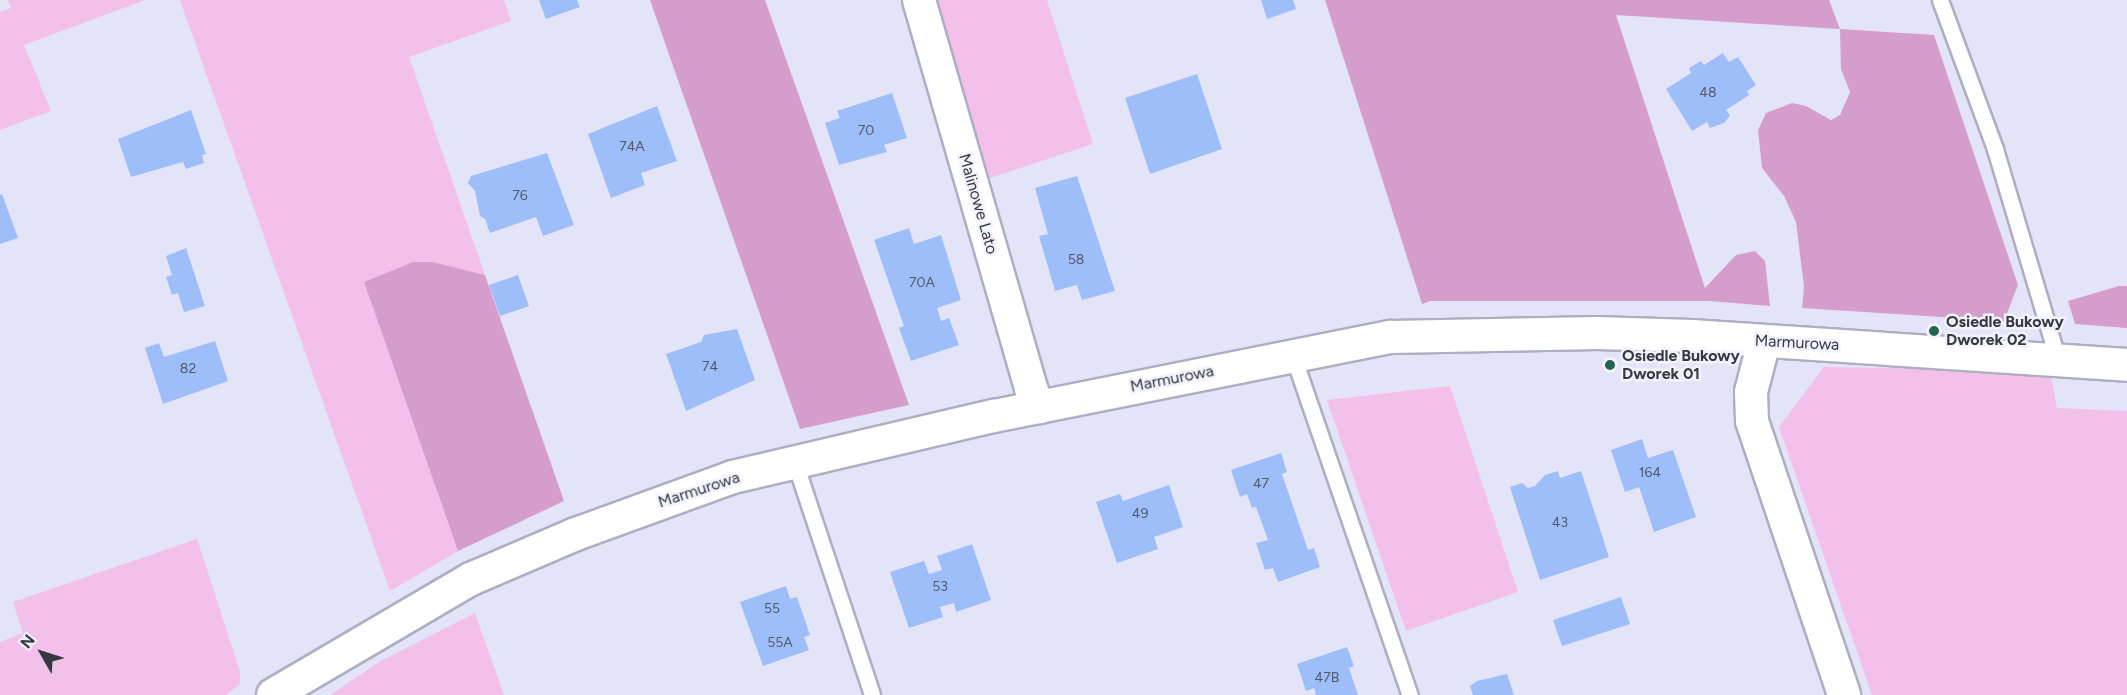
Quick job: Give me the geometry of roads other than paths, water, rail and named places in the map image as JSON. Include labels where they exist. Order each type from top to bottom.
[{"type":"street","name":"Malinowe Lato","points":[[919,0],[1031,389],[1039,406]]},
{"type":"street","name":"Marmurowa","points":[[273,695],[471,579],[576,534],[688,492],[795,463],[1039,406],[1390,337],[1597,333],[1927,348],[2058,361],[2127,365]]},
{"type":"street","points":[[1764,342],[1751,392],[1752,421],[1844,695]]},
{"type":"lane","points":[[1940,0],[1995,149],[2058,361]]},
{"type":"lane","points":[[1293,356],[1410,695]]},
{"type":"lane","points":[[795,463],[872,695]]},
{"type":"place","name":"Osiedle Bukowy Dworek 02","points":[[1934,331]]},
{"type":"place","name":"Osiedle Bukowy Dworek 01","points":[[1610,365]]}]
